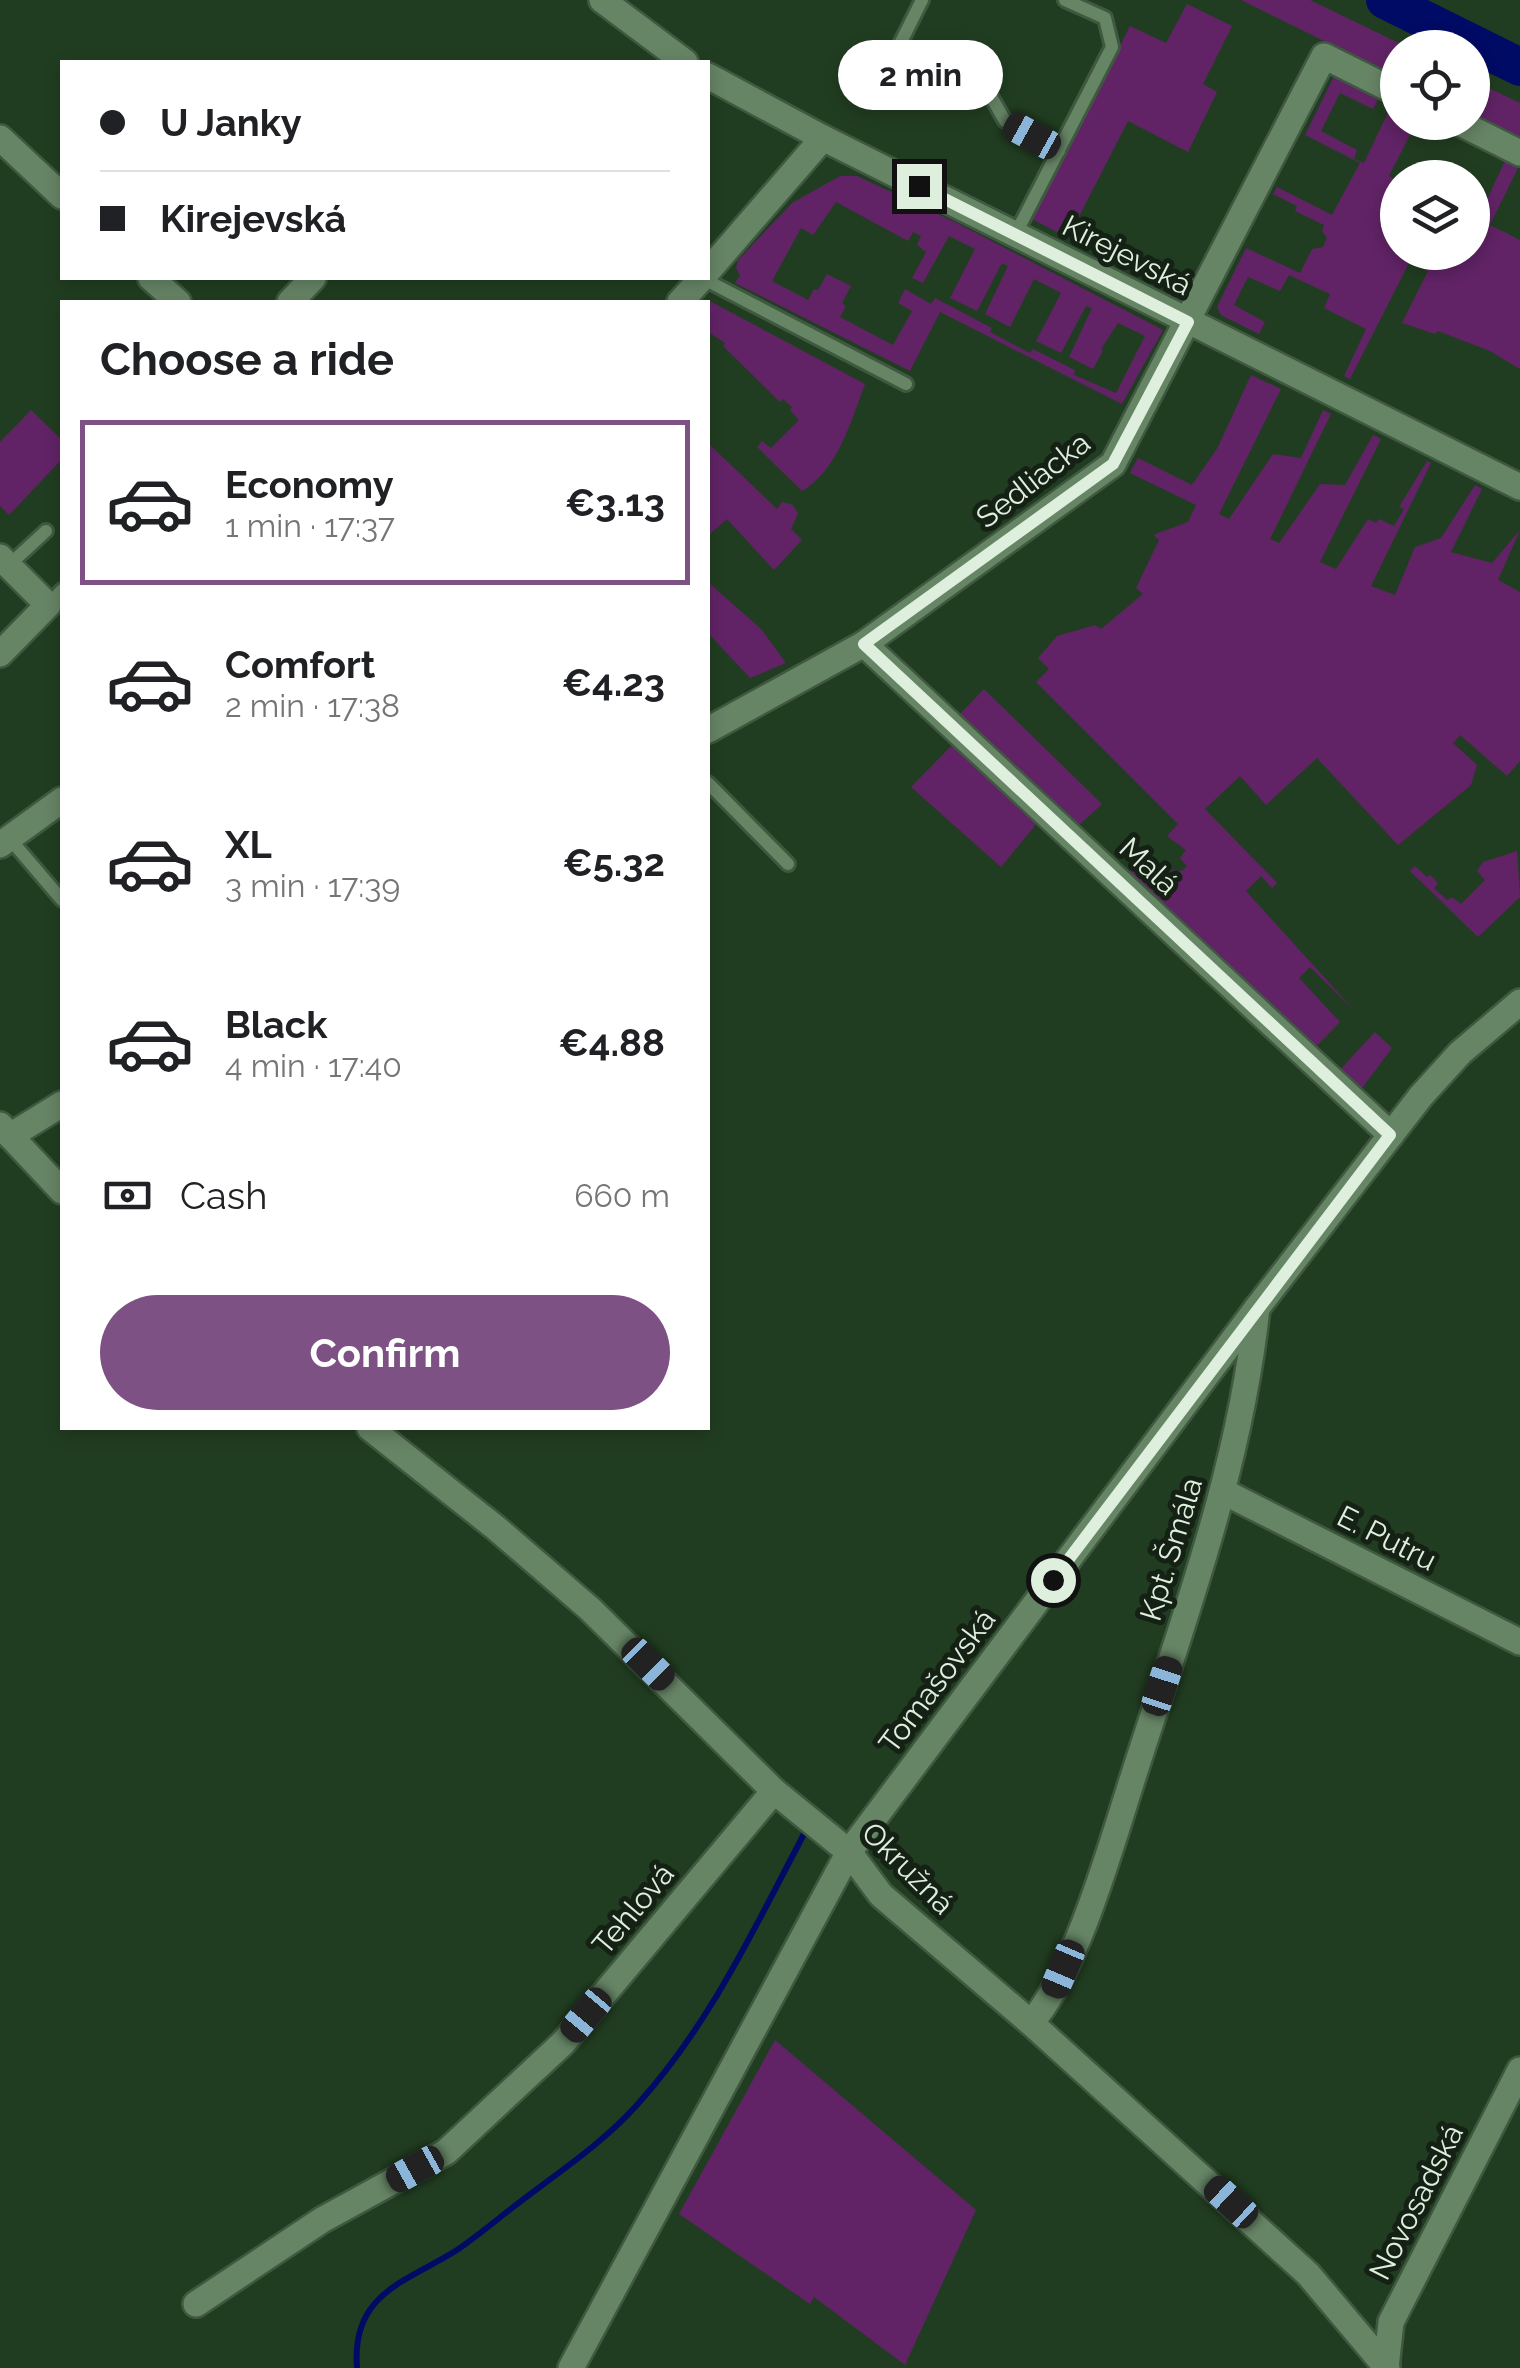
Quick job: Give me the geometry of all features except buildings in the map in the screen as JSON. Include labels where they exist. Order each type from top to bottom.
[{"type":"street","points":[[602,0],[682,60]]},
{"type":"street","name":"Sedliacka","points":[[710,729],[864,644],[1113,464],[1324,56],[1380,84]]},
{"type":"street","name":"Kirejevská","points":[[710,77],[822,138],[1520,487]]},
{"type":"street","points":[[0,138],[60,194]]},
{"type":"street","points":[[710,270],[822,138]]},
{"type":"street","points":[[1490,138],[1520,153]]},
{"type":"street","points":[[153,280],[176,300]]},
{"type":"street","points":[[292,300],[310,280]]},
{"type":"street","points":[[682,300],[700,280]]},
{"type":"street","points":[[0,654],[55,597],[4,561]]},
{"type":"street","name":"Malá","points":[[864,644],[1390,1135]]},
{"type":"street","points":[[5,842],[60,803]]},
{"type":"street","name":"Tomašovská","points":[[571,2368],[849,1852],[1390,1135],[1460,1053],[1520,1002]]},
{"type":"street","points":[[60,1105],[5,1130],[60,1189]]},
{"type":"street","name":"Kpt. Šmála","points":[[1031,2023],[1053,1992],[1108,1856],[1224,1492],[1249,1379],[1257,1308]]},
{"type":"street","name":"Okružná","points":[[373,1430],[590,1609],[774,1792],[849,1852],[882,1895],[1031,2023],[1308,2274],[1386,2368]]},
{"type":"street","name":"E. Putru","points":[[1224,1492],[1520,1642]]},
{"type":"street","name":"Tehlová","points":[[196,2304],[322,2220],[446,2152],[563,2043],[774,1792]]},
{"type":"street","name":"Novosadská","points":[[1386,2368],[1391,2322],[1520,2070]]},
{"type":"lane","points":[[922,0],[898,48],[988,91],[1005,121],[1059,150]]},
{"type":"lane","points":[[1015,235],[1112,48],[1105,18],[1066,0]]},
{"type":"lane","points":[[706,280],[906,384]]},
{"type":"lane","points":[[4,561],[46,531]]},
{"type":"lane","points":[[710,785],[788,864]]},
{"type":"lane","points":[[5,842],[60,898]]},
{"type":"shaded area","points":[[1241,0],[1310,0],[1380,34],[1380,69]]},
{"type":"shaded area","points":[[1187,4],[1232,26],[1203,84],[1217,92],[1188,152],[1128,121],[1068,238],[1032,219],[1130,26],[1166,43]]},
{"type":"shaded area","points":[[1334,76],[1379,98],[1373,109],[1340,93],[1321,131],[1357,150],[1354,159],[1364,163],[1380,129],[1380,140],[1407,140],[1397,160],[1380,160],[1380,270],[1405,270],[1350,379],[1344,376],[1366,329],[1324,308],[1330,294],[1289,275],[1280,291],[1248,277],[1234,305],[1265,322],[1259,334],[1221,315],[1217,307],[1246,248],[1300,273],[1312,249],[1323,247],[1327,238],[1322,231],[1324,225],[1295,211],[1297,206],[1273,194],[1277,187],[1332,215],[1360,163],[1305,135]]},
{"type":"shaded area","points":[[1490,89],[1520,103],[1520,138],[1490,123]]},
{"type":"shaded area","points":[[1505,161],[1518,168],[1490,225],[1490,193]]},
{"type":"shaded area","points":[[840,176],[857,176],[1163,330],[1122,404],[940,312],[910,371],[735,283],[740,275],[736,268],[738,260],[792,203]],"holes":[[[836,202],[908,241],[913,232],[921,236],[917,245],[926,252],[912,278],[923,283],[949,236],[975,249],[950,298],[977,311],[1002,263],[1008,266],[985,314],[1010,327],[1034,279],[1061,293],[1036,341],[1061,353],[1086,306],[1092,308],[1069,357],[1093,369],[1118,323],[1145,336],[1116,393],[1074,375],[1075,370],[1033,349],[1030,353],[935,298],[931,304],[905,289],[898,303],[912,311],[893,345],[840,317],[851,286],[827,274],[808,300],[772,281],[801,228],[813,235]]]},
{"type":"shaded area","points":[[1490,225],[1520,240],[1520,369],[1490,351],[1438,331],[1435,334],[1402,323],[1428,271],[1490,270]]},
{"type":"shaded area","points":[[710,301],[865,384],[834,458],[802,491],[757,447],[762,441],[771,448],[799,420],[790,410],[792,407],[783,399],[780,402],[723,346],[725,343],[710,333]]},
{"type":"shaded area","points":[[1251,375],[1281,389],[1219,514],[1229,519],[1273,454],[1301,458],[1323,410],[1331,414],[1270,539],[1279,543],[1320,484],[1345,485],[1373,435],[1381,439],[1320,562],[1336,569],[1368,519],[1394,526],[1404,509],[1399,507],[1427,461],[1431,463],[1371,586],[1395,595],[1415,547],[1441,538],[1475,485],[1482,489],[1451,552],[1492,563],[1520,530],[1498,580],[1520,592],[1520,761],[1507,776],[1460,735],[1453,743],[1477,765],[1471,785],[1398,845],[1317,758],[1266,805],[1240,776],[1205,809],[1277,883],[1272,888],[1261,876],[1246,891],[1353,1009],[1310,967],[1299,978],[1340,1022],[1315,1048],[1124,877],[1143,858],[1163,878],[1172,870],[1182,871],[1187,866],[1180,858],[1186,850],[1167,836],[1178,824],[1036,682],[1049,669],[1038,658],[1057,636],[1095,625],[1101,629],[1143,594],[1136,588],[1159,540],[1153,535],[1188,522],[1196,505],[1130,473],[1138,458],[1192,485],[1218,447]]},
{"type":"shaded area","points":[[31,410],[60,438],[60,461],[9,515],[0,506],[0,442]]},
{"type":"shaded area","points":[[710,445],[777,509],[782,502],[793,505],[798,513],[791,529],[802,540],[774,570],[727,519],[710,534]]},
{"type":"shaded area","points":[[710,584],[761,629],[786,663],[750,678],[710,635]]},
{"type":"shaded area","points":[[984,689],[1102,804],[1074,830],[954,720]]},
{"type":"shaded area","points":[[953,744],[1037,823],[1001,867],[911,787]]},
{"type":"shaded area","points":[[1517,851],[1520,897],[1478,937],[1410,871],[1415,866],[1427,877],[1430,875],[1438,883],[1434,888],[1447,900],[1452,897],[1461,904],[1485,880],[1477,871],[1483,862]]},
{"type":"shaded area","points":[[1375,1032],[1392,1048],[1360,1091],[1339,1071]]},
{"type":"shaded area","points":[[775,2040],[976,2210],[905,2365],[814,2297],[810,2304],[679,2214]]},
{"type":"waterway","points":[[1385,0],[1520,67]]},
{"type":"waterway","points":[[357,2368],[357,2343],[363,2322],[386,2293],[457,2250],[576,2160],[608,2134],[662,2075],[729,1976],[804,1834]]},
{"type":"route","points":[[919,186],[1188,322],[1113,464],[864,644],[1390,1135],[1053,1580]]}]
